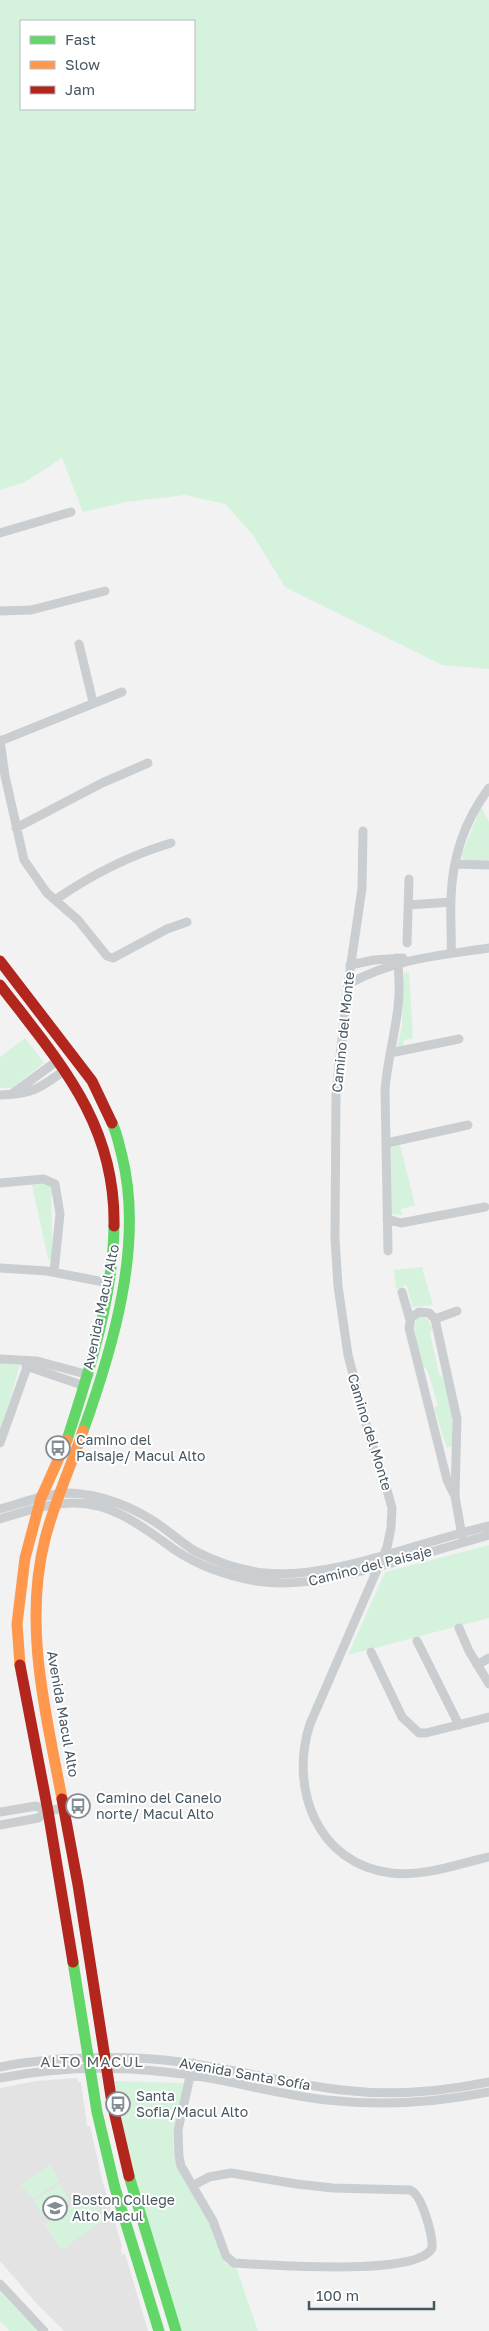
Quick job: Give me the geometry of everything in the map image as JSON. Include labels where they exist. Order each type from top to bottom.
[{"type":"street","points":[[0,533],[71,512]]},
{"type":"street","points":[[0,611],[30,610],[105,591]]},
{"type":"street","points":[[79,644],[94,702]]},
{"type":"street","points":[[122,692],[0,740],[16,828],[24,860],[42,887],[78,920],[107,956],[113,958],[148,938],[187,922]]},
{"type":"street","points":[[16,828],[102,783],[148,764]]},
{"type":"street","points":[[451,953],[451,902],[455,864],[467,826],[489,788]]},
{"type":"street","name":"Camino del Monte","points":[[363,830],[362,888],[350,965],[336,1102],[336,1260],[344,1334],[351,1370],[392,1508],[390,1538],[384,1555],[310,1724],[304,1742],[304,1786],[309,1808],[325,1836],[341,1852],[360,1864],[380,1872],[419,1873],[489,1857]]},
{"type":"street","points":[[55,900],[103,870],[127,858],[171,843]]},
{"type":"street","points":[[455,864],[489,865]]},
{"type":"street","points":[[408,943],[409,879]]},
{"type":"street","points":[[408,906],[451,902]]},
{"type":"street","points":[[350,965],[374,960],[411,959],[489,948]]},
{"type":"street","points":[[348,984],[398,960]]},
{"type":"street","points":[[388,1251],[385,1090],[400,1003],[398,960]]},
{"type":"street","name":"Avenida Macul Alto","points":[[0,961],[82,1066],[100,1096],[120,1146],[130,1197],[129,1249],[115,1323],[95,1400],[45,1539],[36,1600],[36,1640],[42,1697],[64,1808],[112,2103],[124,2161],[176,2331]]},
{"type":"street","name":"Avenida Macul Alto","points":[[0,985],[61,1066],[94,1121],[104,1145],[115,1198],[116,1226],[109,1283],[87,1380],[66,1445],[40,1503],[25,1558],[17,1624],[21,1674],[48,1811],[97,2112],[115,2188],[160,2331]]},
{"type":"street","points":[[390,1053],[459,1039]]},
{"type":"street","points":[[12,1094],[36,1077],[61,1066]]},
{"type":"street","points":[[0,1095],[21,1094],[42,1087],[61,1066]]},
{"type":"street","points":[[36,1077],[38,1084],[42,1087]]},
{"type":"street","points":[[387,1143],[468,1125]]},
{"type":"street","points":[[0,1183],[44,1178],[55,1184],[60,1214],[54,1272]]},
{"type":"street","points":[[387,1219],[401,1223],[485,1207]]},
{"type":"street","points":[[0,1268],[54,1272],[109,1283]]},
{"type":"street","points":[[402,1292],[410,1320],[409,1330],[447,1480],[454,1496],[463,1543]]},
{"type":"street","points":[[410,1320],[414,1314],[423,1312],[429,1313],[435,1319],[457,1419],[454,1496]]},
{"type":"street","points":[[435,1319],[457,1312]]},
{"type":"street","points":[[0,1359],[42,1362],[87,1380]]},
{"type":"street","points":[[12,1359],[27,1367],[87,1380]]},
{"type":"street","points":[[27,1367],[42,1362]]},
{"type":"street","points":[[0,1443],[27,1367]]},
{"type":"street","name":"Camino del Paisaje","points":[[0,1509],[58,1499],[94,1496],[122,1504],[148,1517],[196,1551],[221,1562],[249,1570],[277,1574],[298,1573],[384,1555],[461,1532],[489,1526]]},
{"type":"street","name":"Camino del Paisaje","points":[[58,1499],[88,1504],[119,1514],[142,1525],[186,1556],[213,1569],[242,1578],[271,1583],[302,1583],[379,1566],[489,1536]]},
{"type":"street","name":"Camino del Paisaje","points":[[0,1519],[40,1503]]},
{"type":"street","points":[[459,1628],[477,1664],[487,1678]]},
{"type":"street","points":[[417,1641],[459,1725]]},
{"type":"street","points":[[371,1652],[402,1717],[412,1729],[419,1733],[426,1733],[489,1717]]},
{"type":"street","points":[[477,1664],[489,1658]]},
{"type":"street","points":[[0,1812],[36,1806],[48,1811]]},
{"type":"street","points":[[0,1825],[38,1818],[48,1811],[64,1808]]},
{"type":"street","name":"Avenida Santa Sofía","points":[[0,2078],[142,2058],[193,2063],[320,2087],[364,2092],[429,2091],[489,2082]]},
{"type":"street","name":"Avenida Santa Sofía","points":[[0,2067],[32,2062],[90,2064]]},
{"type":"street","name":"Avenida Santa Sofía","points":[[106,2063],[191,2075],[304,2097],[347,2102],[411,2102],[489,2092]]},
{"type":"street","points":[[193,2063],[177,2140],[181,2166],[213,2220],[226,2256],[234,2262],[372,2267],[423,2257],[432,2248],[432,2240],[420,2199],[414,2191],[297,2184],[231,2173],[209,2177],[194,2185]]},
{"type":"street","points":[[0,2284],[44,2331]]},
{"type":"shaded area","name":"Boston College Alto Macul","points":[[77,2078],[78,2082],[81,2082],[87,2126],[90,2126],[102,2179],[122,2246],[122,2254],[125,2254],[148,2331],[64,2331],[37,2304],[0,2261],[0,2088],[36,2081]]},
{"type":"green space","points":[[0,0],[489,0],[489,669],[442,665],[285,587],[253,535],[225,504],[185,495],[126,502],[83,512],[62,458],[25,482],[0,490]]},
{"type":"green space","points":[[481,807],[489,822],[489,860],[466,861],[461,856]]},
{"type":"green space","points":[[409,972],[413,1038],[404,1040],[403,1046],[397,1047],[402,1026],[404,973]]},
{"type":"green space","points":[[25,1038],[44,1063],[12,1088],[0,1088],[0,1057]]},
{"type":"green space","points":[[400,1145],[415,1205],[401,1209],[402,1215],[391,1214],[391,1147]]},
{"type":"green space","points":[[50,1184],[53,1194],[51,1196],[53,1260],[48,1259],[32,1185]]},
{"type":"green space","points":[[422,1267],[433,1305],[412,1307],[407,1285],[396,1289],[394,1270]]},
{"type":"green space","points":[[418,1315],[424,1315],[433,1328],[430,1333],[439,1374],[444,1378],[452,1414],[452,1446],[447,1448],[434,1408],[438,1406],[427,1369],[422,1366],[414,1327]]},
{"type":"green space","points":[[0,1363],[20,1365],[0,1434]]},
{"type":"green space","points":[[489,1545],[489,1618],[348,1655],[385,1572]]},
{"type":"green space","points":[[112,2081],[185,2083],[173,2127],[174,2158],[181,2174],[207,2218],[222,2258],[226,2264],[236,2267],[258,2331],[180,2331],[129,2161]]},
{"type":"green space","points":[[50,2165],[60,2181],[32,2199],[21,2184]]},
{"type":"green space","points":[[60,2184],[69,2199],[43,2216],[33,2201]]},
{"type":"green space","points":[[88,2194],[105,2219],[62,2250],[45,2225]]},
{"type":"green space","points":[[0,2291],[38,2331],[10,2331],[0,2321]]},
{"type":"traffic: fast","points":[[83,1431],[114,1331],[127,1260],[128,1190],[117,1135],[112,1123]]},
{"type":"traffic: fast","points":[[67,1440],[91,1361],[104,1308],[113,1254],[114,1226]]},
{"type":"traffic: fast","points":[[73,1962],[97,2112],[115,2188],[159,2331]]},
{"type":"traffic: fast","points":[[129,2176],[176,2331]]},
{"type":"traffic: slow","points":[[62,1799],[39,1669],[36,1637],[36,1604],[45,1539],[83,1431]]},
{"type":"traffic: slow","points":[[20,1665],[17,1624],[25,1558],[41,1498],[67,1440]]},
{"type":"traffic: jam","points":[[0,961],[92,1081],[112,1123]]},
{"type":"traffic: jam","points":[[0,985],[63,1068],[80,1096],[94,1125],[105,1156],[112,1189],[114,1226]]},
{"type":"traffic: jam","points":[[20,1665],[48,1811],[73,1962]]},
{"type":"traffic: jam","points":[[62,1799],[78,1885],[112,2103],[129,2176]]},
{"type":"place","name":"Camino del Paisaje/ Macul Alto","points":[[58,1448]]},
{"type":"place","name":"Camino del Canelo norte/ Macul Alto","points":[[78,1806]]},
{"type":"place","name":"Santa Sofia/Macul Alto","points":[[118,2104]]},
{"type":"place","name":"Boston College Alto Macul","points":[[55,2208]]},
{"type":"district","name":"ALTO MACUL","points":[[92,2062]]}]
